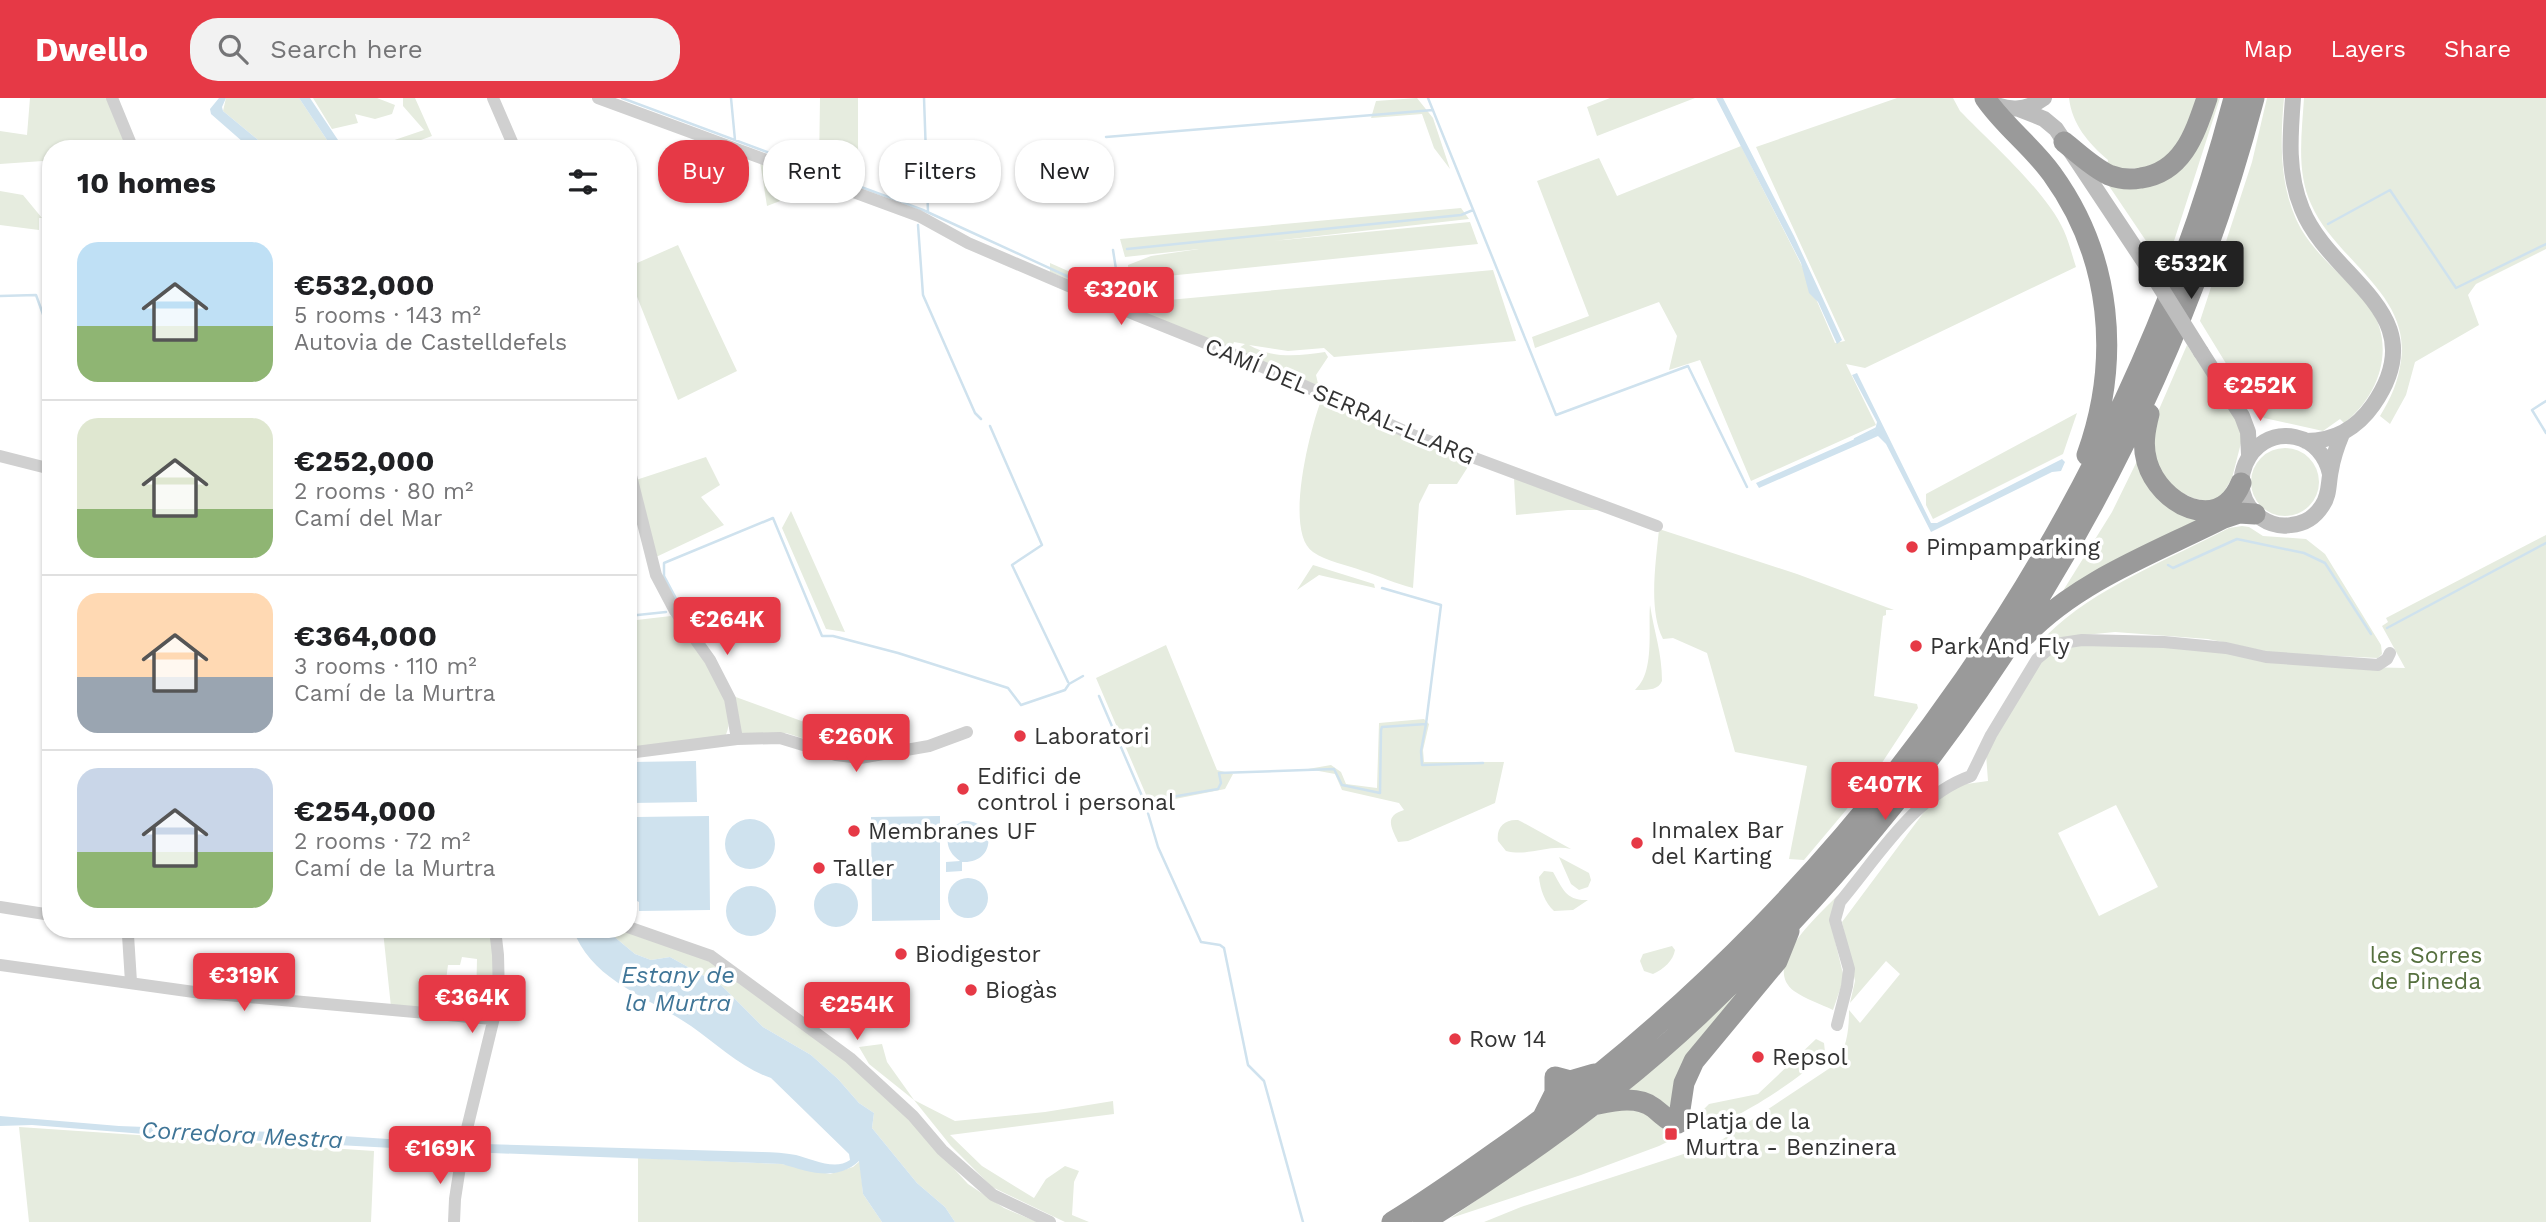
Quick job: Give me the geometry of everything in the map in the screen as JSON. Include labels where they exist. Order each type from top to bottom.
[{"type":"highway","points":[[1985,98],[2001,119],[2039,158],[2064,192],[2087,238],[2104,300],[2108,344],[2101,410],[2088,454],[2059,529]]},
{"type":"highway","points":[[2060,136],[2109,174],[2126,179],[2154,176],[2170,167],[2186,150],[2207,98]]},
{"type":"highway","points":[[1392,1222],[1430,1200],[1605,1070],[1710,979],[1793,893],[1856,819],[1956,688],[2004,618],[2059,529],[2111,432],[2147,352],[2204,200],[2234,98]]},
{"type":"highway","points":[[1423,1222],[1492,1178],[1593,1105],[1699,1015],[1794,919],[1912,782],[1955,726],[2059,568],[2095,503],[2155,380],[2223,205],[2254,98]]},
{"type":"highway","points":[[2155,380],[2144,446],[2147,464],[2162,489],[2176,502],[2189,508],[2212,511],[2226,505],[2241,483]]},
{"type":"highway","points":[[2000,661],[2035,625],[2088,586],[2224,518],[2239,513],[2255,514]]},
{"type":"highway","points":[[1593,1105],[1633,1100],[1652,1106],[1670,1121],[1678,1123],[1684,1083],[1694,1061],[1777,961],[1794,919]]},
{"type":"main road","points":[[1985,98],[2000,106],[2019,109],[2044,119],[2060,136],[2242,416],[2248,432],[2249,455]]},
{"type":"main road","points":[[2019,109],[2034,105],[2044,98]]},
{"type":"main road","points":[[2050,98],[2060,136]]},
{"type":"main road","points":[[2293,98],[2291,158],[2294,187],[2302,210],[2322,244],[2377,303],[2392,341],[2392,362],[2380,395],[2369,410],[2342,434],[2306,441]]},
{"type":"main road","points":[[2242,416],[2259,429],[2306,441],[2324,457],[2330,474]]},
{"type":"main road","points":[[2282,436],[2260,443],[2249,455],[2243,467],[2241,483],[2243,497],[2255,514],[2282,526],[2305,522],[2324,504],[2334,453],[2342,434]]},
{"type":"street","points":[[112,98],[129,140]]},
{"type":"street","points":[[493,98],[511,140]]},
{"type":"street","name":"CAMÍ DEL SERRAL-LLARG","points":[[598,98],[919,216],[968,243],[1144,319],[1245,359],[1413,435],[1657,526]]},
{"type":"street","points":[[0,456],[42,467]]},
{"type":"street","points":[[637,500],[656,575],[676,611],[710,660],[730,699],[737,739]]},
{"type":"street","points":[[1837,1025],[1849,968],[1835,920],[1840,902],[1918,809],[1953,782],[1971,776],[1991,735],[2037,659],[2049,649],[2062,643],[2082,640],[2151,641],[2226,648],[2266,657],[2378,665],[2387,660],[2390,653]]},
{"type":"street","points":[[637,752],[737,739],[780,738],[836,755],[860,758],[929,746],[967,732]]},
{"type":"street","points":[[0,907],[42,914]]},
{"type":"street","points":[[637,930],[711,956],[850,1058],[993,1195],[1050,1222]]},
{"type":"street","points":[[128,938],[131,982]]},
{"type":"street","points":[[454,1222],[454,1199],[463,1147],[499,997],[496,938]]},
{"type":"street","points":[[0,965],[194,992],[492,1020]]},
{"type":"green space","points":[[30,98],[109,98],[126,140],[42,140],[42,161],[0,164],[0,131],[27,135]]},
{"type":"green space","points":[[226,98],[299,98],[327,140],[258,140],[223,111]]},
{"type":"green space","points":[[313,98],[377,98],[395,105],[392,114],[375,119],[355,114],[358,123],[332,129]]},
{"type":"green space","points":[[403,98],[415,98],[432,136],[421,140],[395,140],[424,130],[403,106]]},
{"type":"green space","points":[[820,98],[858,98],[858,140],[819,140]]},
{"type":"green space","points":[[1417,98],[1433,118],[1450,169],[1434,148],[1422,114],[1371,118],[1376,101]]},
{"type":"green space","points":[[1610,98],[1695,98],[1597,136],[1587,107]]},
{"type":"green space","points":[[1897,98],[1953,98],[1960,111],[2045,200],[2064,231],[2076,267],[1865,368],[1846,364],[1876,425],[1751,481],[1700,360],[1669,370],[1677,336],[1659,302],[1535,348],[1532,337],[1589,316],[1537,181],[1599,158],[1617,196],[1741,146],[1801,264],[1835,343],[1845,341],[1756,147]]},
{"type":"green space","points":[[2069,98],[2197,98],[2185,135],[2172,154],[2147,167],[2127,169],[2107,166],[2108,160],[2077,125]]},
{"type":"green space","points":[[2213,98],[2220,98],[2165,269],[2105,180],[2149,183]]},
{"type":"green space","points":[[2267,98],[2284,98],[2282,148],[2285,182],[2288,198],[2301,229],[2316,250],[2368,305],[2382,336],[2380,368],[2367,399],[2344,423],[2340,419],[2323,431],[2264,418],[2252,406],[2200,321],[2252,162]]},
{"type":"green space","points":[[2304,98],[2546,98],[2546,249],[2476,284],[2468,295],[2479,325],[2415,362],[2406,395],[2390,424],[2380,416],[2398,376],[2401,337],[2395,316],[2383,296],[2322,224],[2306,192],[2301,138]]},
{"type":"green space","points":[[0,191],[23,195],[42,218],[39,218],[39,230],[0,225]]},
{"type":"green space","points":[[1461,208],[1469,219],[1273,241],[1470,222],[1478,244],[1129,280],[1128,265],[1151,256],[1199,249],[1125,257],[1120,239]]},
{"type":"green space","points":[[678,245],[737,371],[678,400],[637,297],[637,263]]},
{"type":"green space","points":[[1050,263],[1113,291],[1112,267],[1119,272],[1123,301],[1050,272]]},
{"type":"green space","points":[[1493,270],[1516,341],[1334,357],[1324,348],[1288,351],[1249,345],[1267,353],[1277,354],[1325,352],[1328,357],[1316,375],[1319,388],[1238,353],[1239,348],[1245,344],[1234,342],[1231,349],[1138,312],[1136,303]]},
{"type":"green space","points":[[2187,345],[2239,423],[2242,439],[2232,478],[2221,497],[2209,502],[2178,491],[2159,471],[2153,446],[2154,421]]},
{"type":"green space","points":[[1322,398],[1471,462],[1457,484],[1429,484],[1419,504],[1413,588],[1324,558],[1313,552],[1304,541],[1300,523],[1302,478],[1306,453]]},
{"type":"green space","points":[[2077,413],[2063,454],[1933,519],[1926,505],[1926,494]]},
{"type":"green space","points":[[2278,448],[2292,448],[2304,453],[2314,463],[2319,482],[2314,501],[2304,511],[2292,516],[2278,516],[2266,511],[2256,501],[2251,489],[2251,475],[2256,463],[2266,453]]},
{"type":"green space","points":[[706,457],[720,485],[701,497],[724,525],[656,557],[637,480]]},
{"type":"green space","points":[[2139,457],[2149,485],[2213,517],[2061,594],[2112,512]]},
{"type":"green space","points":[[1514,478],[1603,510],[1516,515]]},
{"type":"green space","points":[[791,511],[845,632],[826,629],[782,528]]},
{"type":"green space","points":[[2249,527],[2263,536],[2306,539],[2325,554],[2381,645],[2382,654],[2378,658],[2274,653],[2208,639],[2115,632],[2074,636],[2048,646],[2047,635],[2087,603],[2158,563],[2229,528]]},
{"type":"green space","points":[[1659,529],[1797,574],[1894,610],[1886,610],[1886,615],[1883,616],[1874,696],[1917,704],[1918,708],[1868,784],[1804,860],[1789,859],[1807,766],[1735,752],[1707,653],[1673,638],[1663,639],[1658,627],[1654,600]]},
{"type":"green space","name":"les Sorres de Pineda","points":[[2546,535],[2546,1222],[1484,1222],[1723,1139],[1836,1064],[1847,1038],[1849,1010],[1860,1023],[1900,974],[1886,961],[1850,1003],[1855,981],[1842,922],[1927,808],[1959,785],[1988,781],[1986,754],[2042,658],[2068,648],[2100,643],[2136,643],[2315,666],[2405,668],[2382,626],[2388,622],[2386,618]],"holes":[[[2116,805],[2158,887],[2099,916],[2058,833]]]},
{"type":"green space","points":[[1313,565],[1374,584],[1375,588],[1319,575],[1297,590]]},
{"type":"green space","points":[[1650,605],[1662,681],[1654,688],[1635,690],[1646,673],[1648,662]]},
{"type":"green space","points":[[671,616],[702,657],[727,709],[729,725],[724,738],[637,748],[637,620]]},
{"type":"green space","points":[[1166,645],[1217,770],[1233,774],[1225,789],[1150,804],[1096,678]]},
{"type":"green space","points":[[733,696],[834,733],[842,747],[850,753],[786,733],[740,735]]},
{"type":"green space","points":[[1424,719],[1429,724],[1423,750],[1424,762],[1504,762],[1495,803],[1408,841],[1398,842],[1391,819],[1404,810],[1399,803],[1342,790],[1335,774],[1308,769],[1331,765],[1341,772],[1346,784],[1377,788],[1379,723]]},
{"type":"green space","points":[[1518,820],[1571,849],[1555,848],[1522,853],[1506,851],[1498,841],[1498,832],[1505,823]]},
{"type":"green space","points":[[1559,857],[1589,873],[1591,880],[1588,887],[1579,890],[1571,884]]},
{"type":"green space","points":[[1544,871],[1553,872],[1570,896],[1588,900],[1573,910],[1554,911],[1540,886],[1539,877]]},
{"type":"green space","points":[[1838,895],[1830,920],[1844,978],[1833,1010],[1794,991],[1785,980],[1784,968],[1796,940]]},
{"type":"green space","points":[[637,934],[708,957],[835,1052],[903,1113],[968,1184],[1004,1208],[1037,1222],[955,1222],[945,1207],[917,1183],[872,1128],[874,1113],[859,1103],[838,1079],[811,1055],[763,1027],[722,986],[670,957],[651,960],[635,954],[616,938],[637,938]]},
{"type":"green space","points":[[384,938],[491,938],[495,986],[487,1014],[391,1007]],"holes":[[[462,957],[477,959],[476,1004],[443,1002],[448,965],[460,965]]]},
{"type":"green space","points":[[1672,946],[1674,954],[1664,967],[1653,974],[1644,971],[1640,961],[1643,954]]},
{"type":"green space","points":[[1768,961],[1677,1080],[1669,1110],[1655,1096],[1628,1091]]},
{"type":"green space","points":[[1816,1039],[1824,1043],[1825,1052],[1804,1072],[1732,1118],[1706,1126],[1699,1114],[1709,1104],[1758,1094]]},
{"type":"green space","points":[[882,1044],[887,1062],[914,1100],[869,1064],[859,1047]]},
{"type":"green space","points":[[914,1100],[955,1121],[1045,1112],[1113,1101],[1114,1114],[950,1135],[982,1166],[1034,1198],[1046,1179],[1065,1166],[1079,1171],[1074,1182],[1072,1215],[1089,1222],[1065,1222],[992,1187],[951,1146]]},
{"type":"green space","points":[[1627,1105],[1661,1122],[1673,1139],[1581,1175],[1451,1218],[1606,1109]]},
{"type":"green space","points":[[19,1127],[374,1151],[371,1222],[29,1222]]},
{"type":"green space","points":[[638,1158],[782,1164],[830,1174],[853,1167],[860,1161],[863,1194],[882,1222],[638,1222]]},
{"type":"water","points":[[219,98],[226,98],[223,111],[258,140],[241,140],[211,114],[210,109]]},
{"type":"water","points":[[299,98],[310,98],[338,140],[327,140]]},
{"type":"water","points":[[1716,98],[1723,98],[1794,236],[1842,340],[1837,344],[1818,302],[1809,293],[1801,263]]},
{"type":"water","points":[[1857,373],[1931,523],[1937,523],[2062,459],[2065,462],[2061,471],[2052,472],[1931,532],[1886,444],[1878,436],[1759,488],[1756,483],[1875,430],[1877,422],[1852,375]]},
{"type":"water","points":[[696,761],[697,802],[637,803],[637,762]]},
{"type":"water","points":[[709,816],[710,910],[639,911],[637,817]]},
{"type":"water","points":[[940,816],[940,920],[872,921],[871,817]]},
{"type":"water","points":[[750,819],[768,826],[775,844],[768,862],[750,869],[732,862],[725,844],[732,826]]},
{"type":"water","points":[[963,821],[974,822],[982,827],[987,834],[987,849],[973,861],[962,862],[962,871],[946,872],[946,862],[960,861],[950,851],[948,840],[952,829]]},
{"type":"water","points":[[968,878],[976,879],[982,884],[987,890],[987,906],[982,912],[976,917],[968,918],[960,917],[954,912],[949,906],[948,898],[949,890],[954,884],[960,879]]},
{"type":"water","points":[[836,883],[851,890],[858,905],[851,920],[836,927],[821,920],[814,905],[821,890]]},
{"type":"water","points":[[751,886],[769,893],[776,911],[769,929],[751,936],[733,929],[726,911],[733,893]]},
{"type":"water","name":"Estany de la Murtra","points":[[578,938],[616,938],[635,954],[651,960],[670,957],[722,986],[763,1027],[811,1055],[838,1079],[859,1103],[874,1113],[872,1128],[917,1183],[945,1207],[955,1222],[882,1222],[863,1194],[859,1161],[841,1171],[822,1173],[782,1164],[467,1152],[169,1136],[32,1125],[0,1126],[0,1116],[119,1126],[298,1133],[448,1143],[775,1152],[831,1164],[850,1160],[849,1154],[771,1078],[739,1062],[691,1026],[607,975]]},
{"type":"waterway","points":[[622,98],[923,210],[1121,301],[1113,250]]},
{"type":"waterway","points":[[731,98],[735,140]]},
{"type":"waterway","points":[[924,98],[928,212]]},
{"type":"waterway","points":[[1428,98],[1556,415],[1688,366],[1747,487]]},
{"type":"waterway","points":[[1106,137],[1433,110]]},
{"type":"waterway","points":[[2328,224],[2390,190],[2456,288],[2546,244]]},
{"type":"waterway","points":[[1127,249],[1461,215],[1473,210]]},
{"type":"waterway","points":[[918,225],[923,295],[975,413],[981,419]]},
{"type":"waterway","points":[[0,296],[36,295],[42,312]]},
{"type":"waterway","points":[[2546,401],[2532,410],[2546,433]]},
{"type":"waterway","points":[[990,426],[1042,545],[1012,565],[1068,682]]},
{"type":"waterway","points":[[1855,439],[1877,428]]},
{"type":"waterway","points":[[680,606],[664,576],[664,563],[773,518],[822,636],[833,636],[898,653],[1008,688],[1021,705],[1065,690],[1069,684],[1083,676]]},
{"type":"waterway","points":[[2168,565],[2173,568],[2237,539],[2304,553],[2325,563],[2371,634]]},
{"type":"waterway","points":[[2387,628],[2546,543]]},
{"type":"waterway","points":[[1382,588],[1441,605],[1426,724]]},
{"type":"waterway","points":[[637,615],[666,612]]},
{"type":"waterway","points":[[1099,696],[1145,803],[1158,847],[1201,942],[1224,948],[1248,1065],[1264,1081],[1303,1222]]},
{"type":"waterway","points":[[1154,800],[1218,789],[1221,783],[1219,773],[1334,769],[1342,785],[1380,793],[1382,727],[1426,724],[1421,751],[1422,765],[1483,763]]},
{"type":"place","name":"Pimpamparking","points":[[1912,547]]},
{"type":"place","name":"Park And Fly","points":[[1916,646]]},
{"type":"place","name":"Laboratori","points":[[1020,736]]},
{"type":"place","name":"Edifici de control i personal","points":[[963,789]]},
{"type":"place","name":"Membranes UF","points":[[854,831]]},
{"type":"place","name":"Inmalex Bar del Karting","points":[[1637,843]]},
{"type":"place","name":"Taller","points":[[819,868]]},
{"type":"place","name":"Biodigestor","points":[[901,954]]},
{"type":"place","name":"Biogàs","points":[[971,990]]},
{"type":"place","name":"Row 14","points":[[1455,1039]]},
{"type":"place","name":"Repsol","points":[[1758,1057]]},
{"type":"place","name":"Platja de la Murtra - Benzinera","points":[[1671,1134]]},
{"type":"water label","name":"Corredora Mestra","points":[[242,1135]]}]
